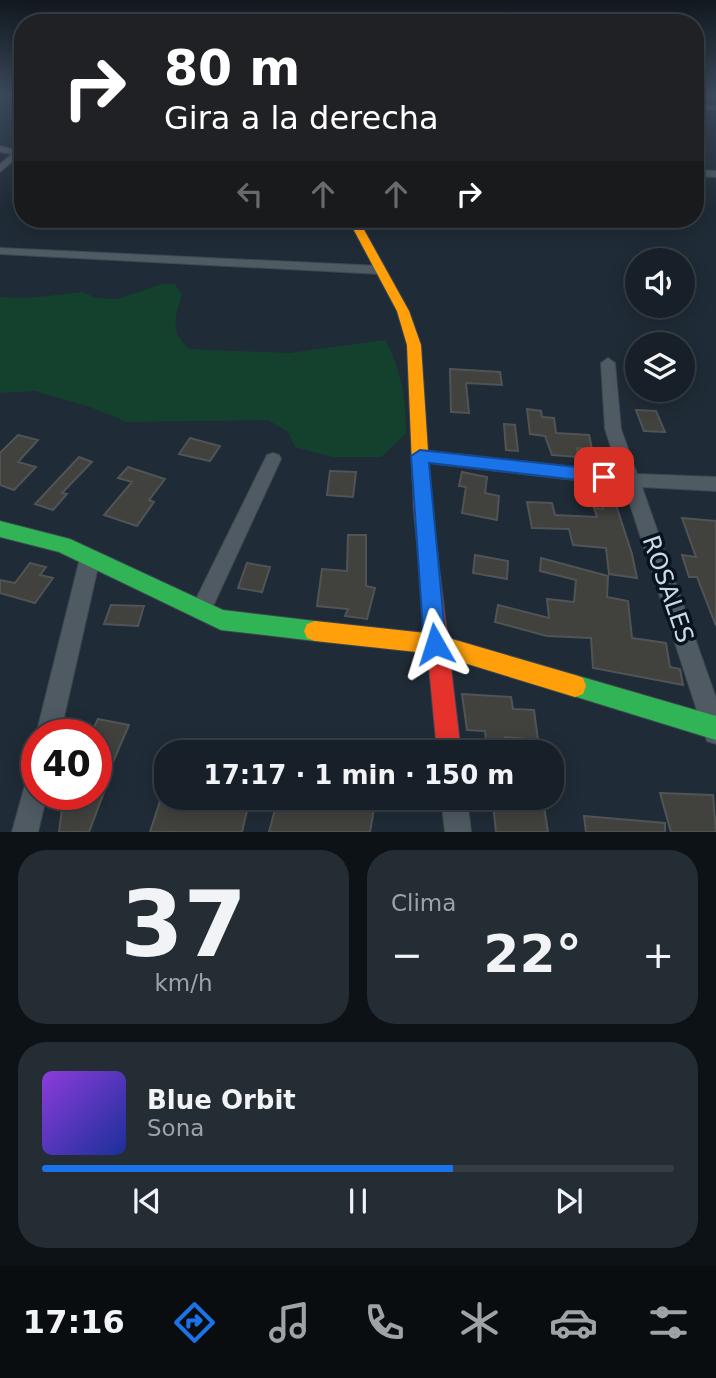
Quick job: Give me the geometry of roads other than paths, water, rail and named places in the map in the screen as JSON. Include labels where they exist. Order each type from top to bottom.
[{"type":"street","points":[[0,169],[14,157]]},
{"type":"street","points":[[357,228],[403,311],[414,345],[435,644],[447,740]]},
{"type":"street","points":[[0,251],[380,270]]},
{"type":"street","name":"ROSALES","points":[[608,363],[613,429],[715,730]]},
{"type":"street","points":[[420,456],[631,480],[716,484]]},
{"type":"street","points":[[201,610],[273,458]]},
{"type":"street","points":[[0,529],[64,545],[221,620],[435,644],[715,730]]},
{"type":"street","points":[[52,719],[90,558]]},
{"type":"street","points":[[25,832],[30,810]]},
{"type":"street","points":[[455,810],[458,832]]}]
